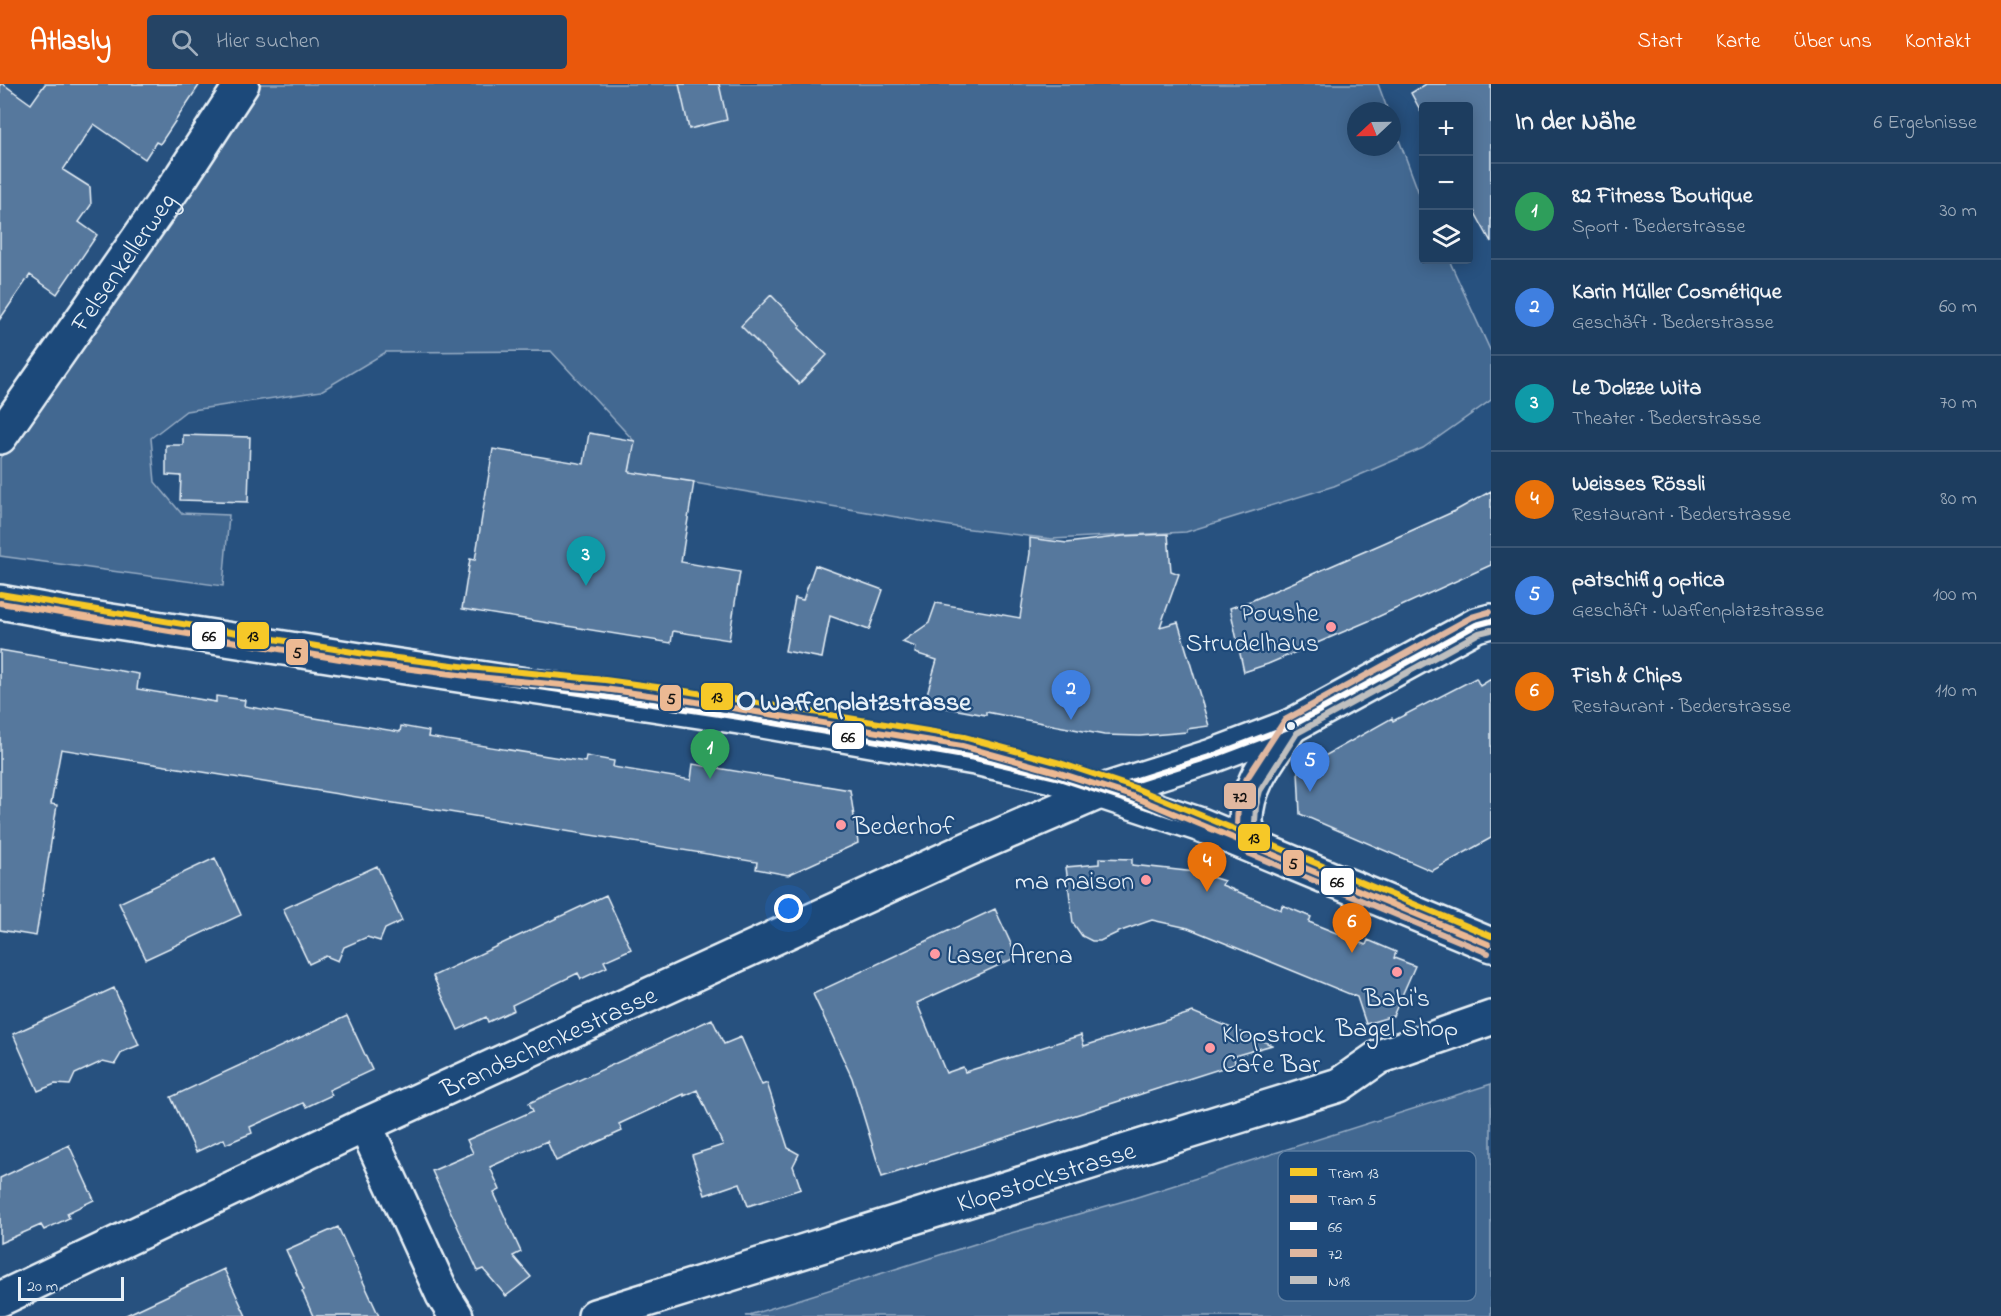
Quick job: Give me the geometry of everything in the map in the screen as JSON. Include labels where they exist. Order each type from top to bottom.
[{"type":"street","name":"Felsenkellerweg","points":[[0,437],[169,195],[242,84]]},
{"type":"street","points":[[0,602],[863,738],[975,758],[1102,791],[1201,825],[1491,945]]},
{"type":"street","points":[[1102,791],[1212,756],[1291,726],[1476,625],[1491,621]]},
{"type":"street","points":[[1252,845],[1246,824],[1247,805],[1252,787],[1291,726]]},
{"type":"street","name":"Brandschenkestrasse","points":[[0,1299],[365,1125],[768,942],[931,865],[1102,791]]},
{"type":"street","name":"Klopstockstrasse","points":[[595,1316],[1339,1085],[1379,1057],[1491,1018]]},
{"type":"street","points":[[365,1125],[443,1295],[456,1316]]},
{"type":"shaded area","points":[[255,84],[1378,84],[1385,102],[1347,102],[1347,156],[1401,156],[1401,145],[1419,193],[1419,264],[1451,264],[1491,352],[1491,400],[1423,448],[1334,486],[1186,532],[1052,539],[962,528],[629,472],[634,441],[551,351],[386,352],[321,391],[186,411],[151,438],[155,482],[181,513],[229,515],[223,586],[0,556],[0,458]]},
{"type":"shaded area","points":[[1491,1084],[1491,1316],[746,1316],[1278,1152],[1278,1301],[1476,1301],[1476,1151],[1281,1151]]},
{"type":"building","points":[[0,84],[31,104],[45,84],[200,84],[160,144],[156,142],[145,159],[94,124],[63,170],[90,187],[91,205],[79,222],[97,235],[57,294],[30,275],[0,319]]},
{"type":"building","points":[[679,84],[719,84],[727,120],[689,129]]},
{"type":"building","points":[[1426,84],[1491,84],[1491,242],[1473,209],[1473,102],[1419,102],[1419,108],[1411,93]]},
{"type":"building","points":[[771,295],[801,326],[799,328],[827,355],[799,384],[741,326]]},
{"type":"building","points":[[589,433],[635,441],[629,472],[694,482],[681,562],[740,572],[729,640],[673,631],[671,643],[462,609],[470,559],[475,560],[493,449],[584,464]]},
{"type":"building","points":[[183,435],[250,437],[248,502],[180,500],[181,476],[166,475],[166,445],[183,445]]},
{"type":"building","points":[[1491,491],[1491,565],[1371,620],[1244,672],[1230,608],[1384,543],[1455,511]]},
{"type":"building","points":[[1168,534],[1171,571],[1179,574],[1160,627],[1178,622],[1209,726],[1187,729],[1187,732],[1140,736],[1104,735],[986,712],[986,715],[924,704],[937,660],[915,653],[916,647],[902,642],[929,623],[936,603],[1020,618],[1030,553],[1030,538],[1067,543],[1123,536]]},
{"type":"building","points":[[815,565],[883,590],[869,630],[830,616],[822,658],[785,651],[795,598],[803,600]]},
{"type":"building","points":[[0,650],[139,674],[137,689],[216,702],[216,696],[245,700],[244,706],[321,719],[400,732],[401,726],[429,731],[428,737],[585,762],[586,756],[614,761],[613,767],[691,780],[693,764],[850,790],[858,843],[788,875],[756,869],[757,862],[61,749],[51,804],[57,805],[36,936],[0,930]]},
{"type":"building","points":[[1476,678],[1480,686],[1491,679],[1491,838],[1432,871],[1300,814],[1298,771],[1392,718],[1393,721]]},
{"type":"building","points":[[215,858],[241,915],[146,959],[119,903]]},
{"type":"building","points":[[1099,858],[1132,859],[1132,865],[1196,872],[1224,881],[1222,885],[1281,910],[1282,905],[1311,917],[1309,922],[1366,945],[1368,940],[1396,952],[1394,958],[1415,966],[1393,1016],[1366,1024],[1357,997],[1188,928],[1152,920],[1100,941],[1092,941],[1082,936],[1073,923],[1066,867],[1099,864]]},
{"type":"building","points":[[377,866],[402,921],[385,929],[380,941],[367,937],[344,947],[338,961],[326,956],[309,964],[283,909]]},
{"type":"building","points":[[606,895],[631,949],[604,961],[607,967],[581,979],[578,973],[512,1005],[514,1010],[488,1022],[486,1017],[458,1030],[433,976]]},
{"type":"building","points":[[995,909],[1017,957],[917,1003],[946,1073],[963,1067],[965,1072],[1081,1035],[1084,1046],[1193,1012],[1272,1045],[1234,1056],[1235,1064],[882,1177],[852,1078],[813,994]]},
{"type":"building","points":[[114,988],[139,1045],[122,1052],[115,1064],[103,1061],[75,1074],[70,1085],[55,1084],[38,1091],[13,1034]]},
{"type":"building","points":[[347,1016],[372,1070],[329,1090],[332,1095],[306,1107],[303,1103],[250,1127],[252,1133],[226,1144],[224,1139],[196,1152],[171,1097]]},
{"type":"building","points":[[712,1019],[724,1044],[741,1037],[762,1085],[767,1083],[788,1148],[799,1154],[793,1166],[801,1189],[748,1206],[740,1183],[705,1195],[692,1155],[723,1145],[697,1090],[619,1124],[622,1131],[556,1161],[547,1141],[490,1167],[500,1190],[494,1193],[521,1252],[513,1256],[531,1277],[506,1296],[483,1269],[478,1271],[432,1171],[473,1153],[467,1140],[533,1111],[529,1103]]},
{"type":"building","points":[[69,1145],[94,1200],[67,1213],[69,1218],[44,1230],[41,1225],[0,1243],[0,1178]]},
{"type":"building","points":[[338,1227],[379,1316],[313,1316],[286,1250]]},
{"type":"building","points":[[224,1269],[246,1316],[124,1316]]},
{"type":"tram line","name":"13","points":[[0,594],[365,654],[679,690],[964,737],[1060,763],[1135,788],[1491,936]]},
{"type":"tram line","name":"5","points":[[0,603],[364,663],[678,699],[962,746],[1057,772],[1132,796],[1488,944]]},
{"type":"transit line","name":"66","points":[[0,602],[392,665],[739,717],[975,758],[1056,777],[1201,825],[1491,945]]},
{"type":"transit line","name":"72","points":[[1488,953],[1248,853],[1244,848],[1237,826],[1238,803],[1244,783],[1285,720],[1472,617],[1489,612]]},
{"type":"transit line","name":"66","points":[[1102,791],[1212,756],[1291,726],[1476,625],[1491,621]]},
{"type":"transit line","name":"N18","points":[[1491,630],[1479,633],[1297,733],[1260,791],[1255,823],[1259,838],[1491,935]]},
{"type":"place","name":"Le Dolzze Wita","points":[[586,586]]},
{"type":"place","name":"Poushe Strudelhaus","points":[[1331,627]]},
{"type":"place","name":"Waffenplatzstrasse","points":[[746,701]]},
{"type":"place","name":"Karin Müller Cosmétique","points":[[1071,720]]},
{"type":"place","name":"82 Fitness Boutique","points":[[710,779]]},
{"type":"place","name":"patschifig optica","points":[[1310,792]]},
{"type":"place","name":"Bederhof","points":[[841,825]]},
{"type":"place","name":"ma maison","points":[[1146,880]]},
{"type":"place","name":"Weisses Rössli","points":[[1207,892]]},
{"type":"place","name":"Fish & Chips","points":[[1352,953]]},
{"type":"place","name":"Laser Arena","points":[[935,954]]},
{"type":"place","name":"Babi's Bagel Shop","points":[[1397,972]]},
{"type":"place","name":"Klopstock Cafe Bar","points":[[1210,1048]]}]
